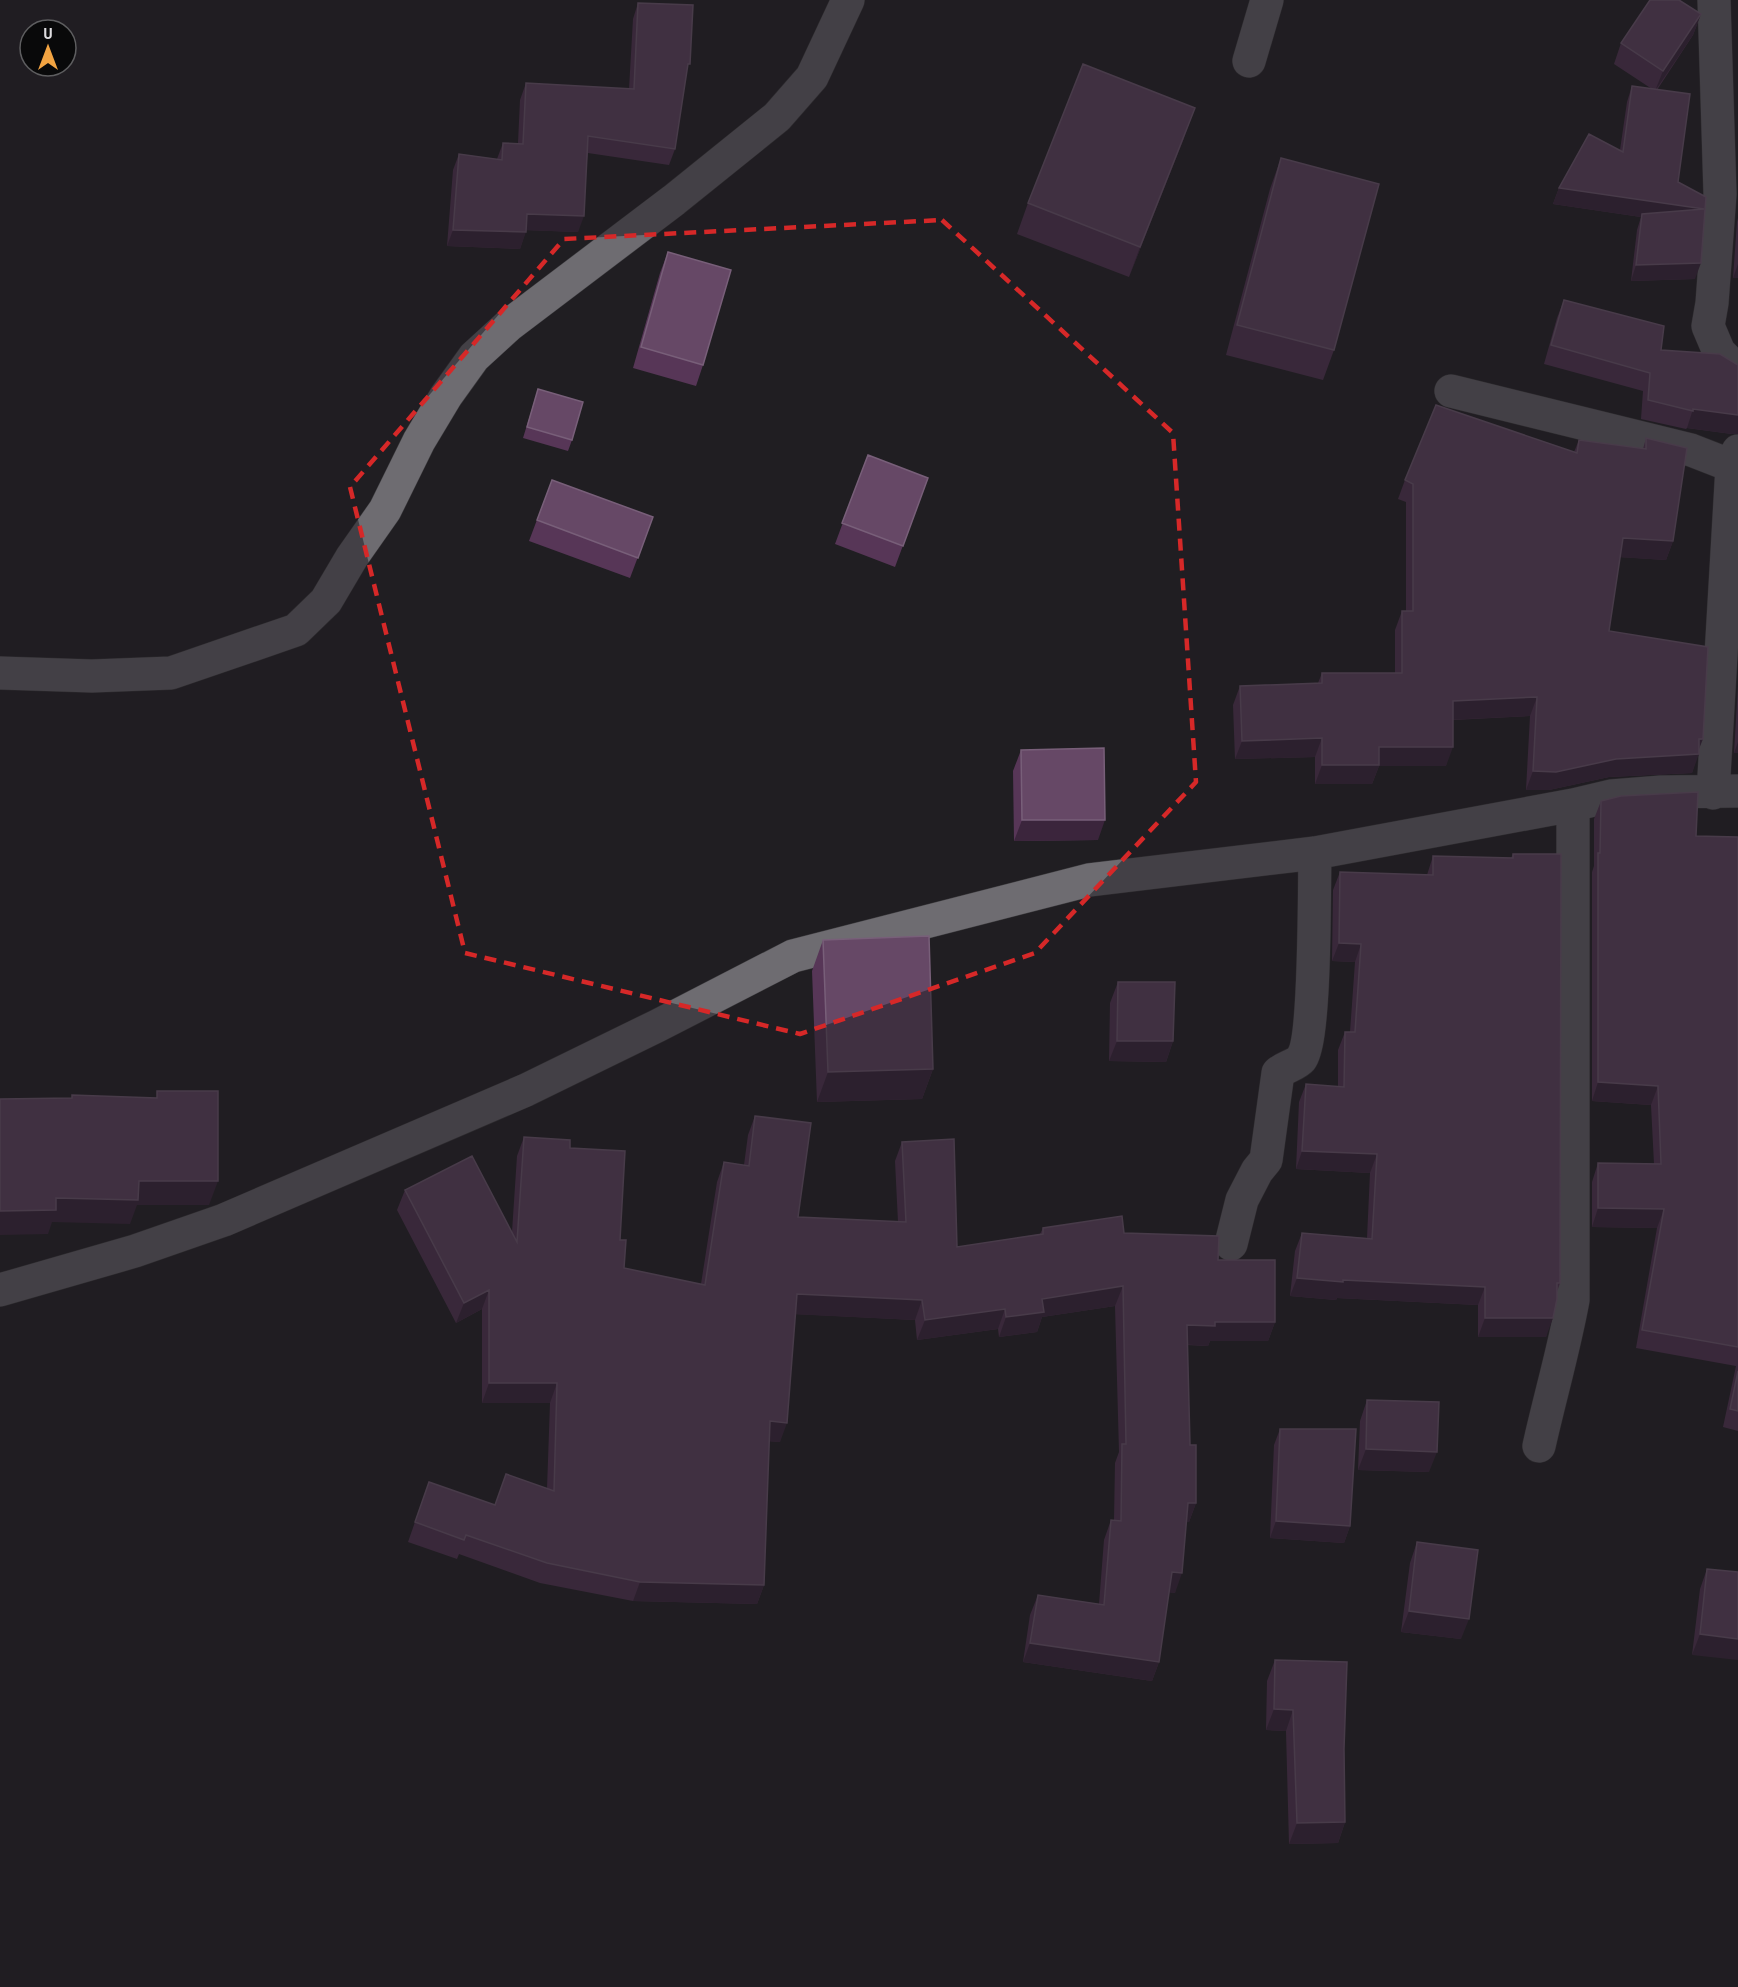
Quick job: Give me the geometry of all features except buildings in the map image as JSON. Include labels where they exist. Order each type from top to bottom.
[{"type":"street","points":[[0,673],[92,676],[171,673],[296,630],[326,601],[352,557],[385,510],[419,441],[446,396],[474,357],[509,325],[674,200],[777,117],[812,78],[848,0]]},
{"type":"street","points":[[1249,61],[1267,0]]},
{"type":"street","points":[[1714,0],[1729,195],[1708,326],[1719,352],[1729,362],[1738,366]]},
{"type":"street","points":[[0,1290],[135,1251],[224,1220],[526,1090],[793,956],[1089,880],[1315,853],[1611,796],[1661,792],[1726,792],[1735,458],[1691,450],[1451,391]]},
{"type":"street","points":[[1539,1446],[1553,1386],[1564,1353],[1573,1300],[1573,805]]},
{"type":"street","points":[[1231,1244],[1242,1200],[1257,1171],[1266,1160],[1278,1073],[1302,1057],[1306,1044],[1311,1016],[1315,853]]},
{"type":"highlighted area","points":[[942,220],[1173,433],[1196,782],[1035,953],[800,1034],[465,953],[350,487],[564,239]]}]
